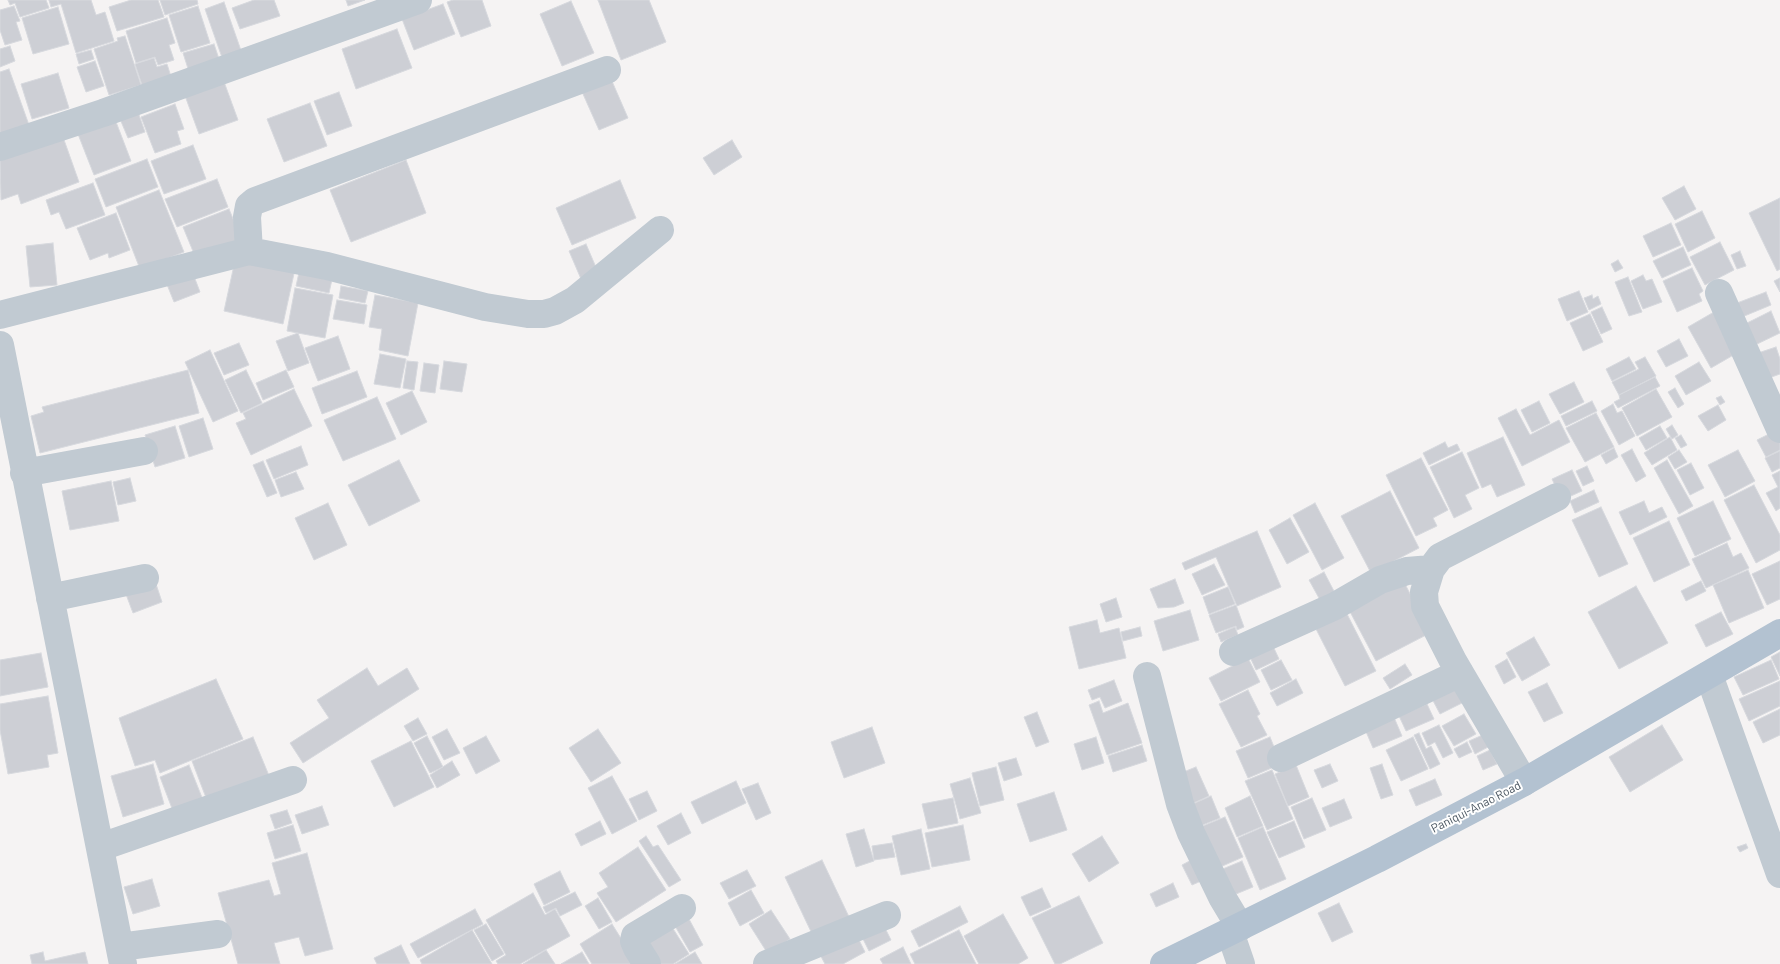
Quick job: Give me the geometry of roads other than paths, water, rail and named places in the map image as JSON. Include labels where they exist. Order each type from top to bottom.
[{"type":"main road","name":"Paniqui-Anao Road","points":[[1164,964],[1235,930],[1524,782],[1780,633]]},
{"type":"street","points":[[0,147],[112,110],[418,0]]},
{"type":"street","points":[[249,251],[247,217],[249,206],[255,201],[607,70]]},
{"type":"street","points":[[0,314],[249,251],[327,266],[485,307],[528,314],[544,314],[556,311],[575,300],[660,230]]},
{"type":"street","points":[[1719,293],[1780,428]]},
{"type":"street","points":[[0,347],[121,955],[218,934]]},
{"type":"street","points":[[24,473],[144,451]]},
{"type":"street","points":[[1524,782],[1460,673],[1426,606],[1424,592],[1431,569],[1440,557],[1557,497]]},
{"type":"street","points":[[1233,652],[1335,606],[1380,580],[1407,571],[1431,569]]},
{"type":"street","points":[[50,598],[145,578]]},
{"type":"street","points":[[1281,758],[1460,673]]},
{"type":"street","points":[[1709,675],[1780,874]]},
{"type":"street","points":[[1147,676],[1188,826],[1222,897],[1235,930],[1241,964]]},
{"type":"street","points":[[101,847],[293,780]]},
{"type":"street","points":[[646,964],[634,941],[635,936],[682,908]]},
{"type":"street","points":[[767,964],[887,915]]}]
